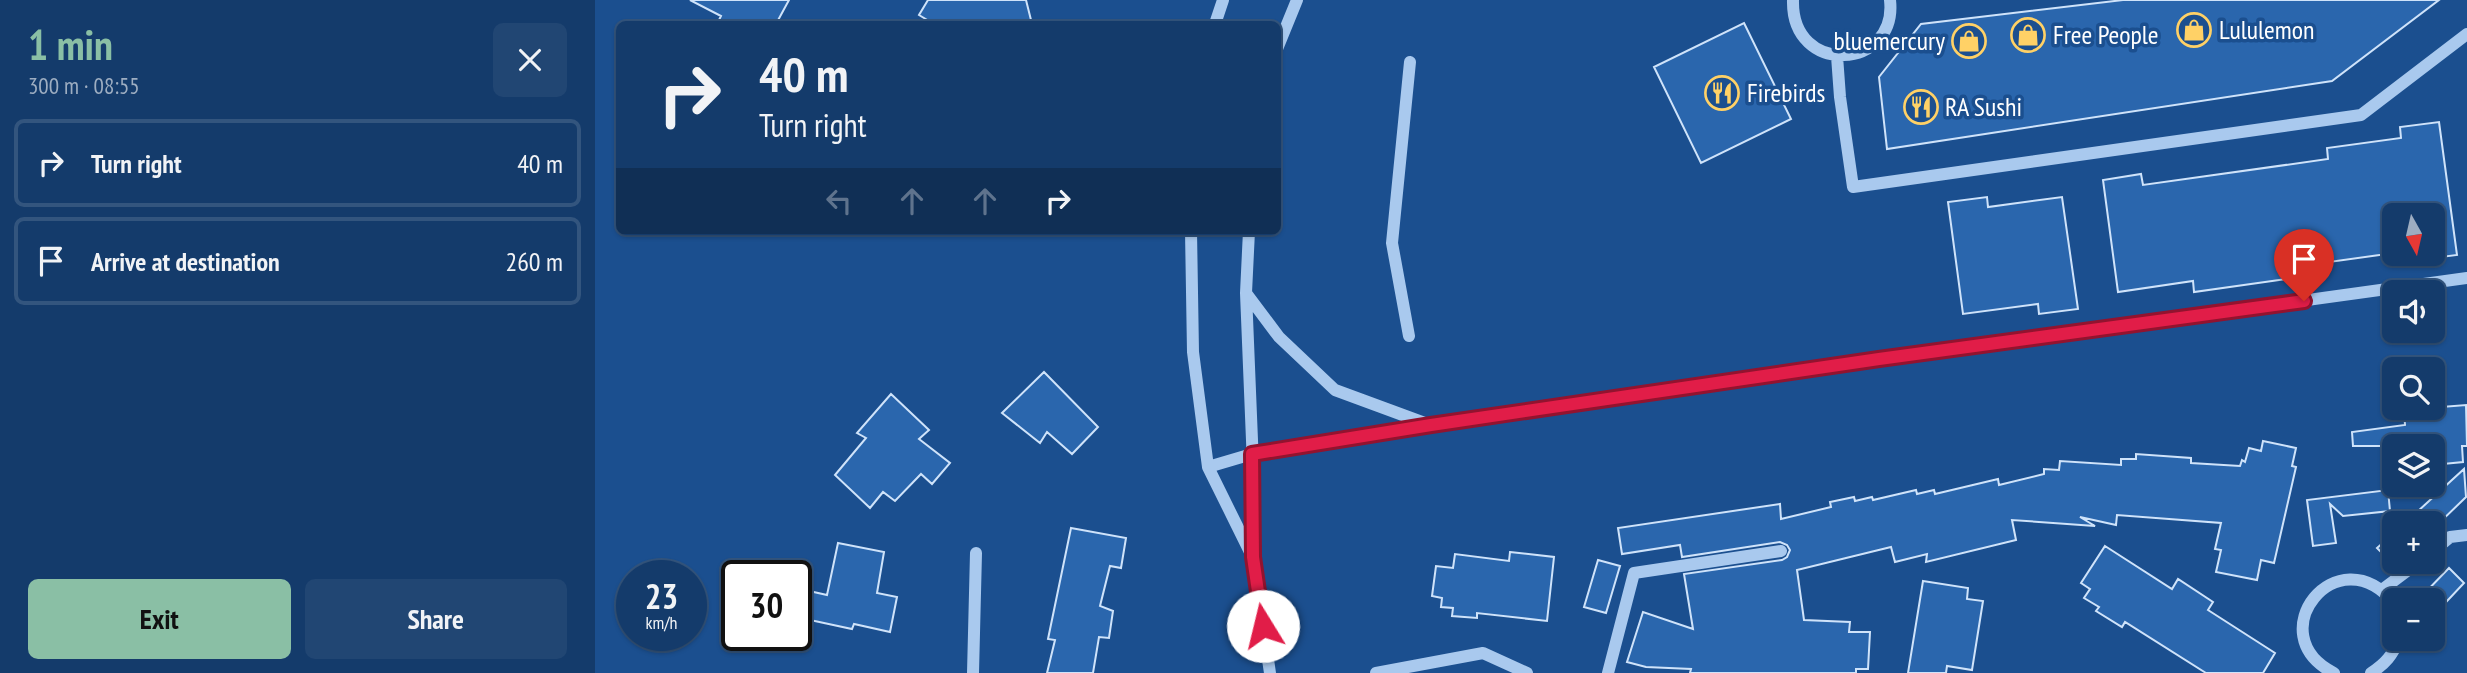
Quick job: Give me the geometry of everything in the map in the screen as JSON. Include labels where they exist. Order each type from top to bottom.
[{"type":"street","points":[[1216,21],[1223,0]]},
{"type":"street","points":[[1281,39],[1297,0]]},
{"type":"street","points":[[1793,0],[1792,13],[1797,29],[1807,42],[1821,52],[1837,56],[1853,55],[1880,38],[1888,24],[1890,0]]},
{"type":"street","points":[[1837,56],[1853,187],[2361,115],[2467,34]]},
{"type":"street","points":[[1409,336],[1392,243],[1410,62]]},
{"type":"street","points":[[1191,235],[1193,352],[1207,467],[1253,557]]},
{"type":"street","points":[[1249,235],[1246,293],[1253,557],[1270,673]]},
{"type":"street","points":[[1207,467],[1252,454],[1431,425],[1879,359],[2467,278]]},
{"type":"street","points":[[1246,293],[1279,337],[1335,390],[1431,425]]},
{"type":"street","points":[[2445,541],[2450,537],[2467,535]]},
{"type":"street","points":[[1608,673],[1634,573],[1781,551]]},
{"type":"street","points":[[973,673],[977,553]]},
{"type":"street","points":[[2384,588],[2403,574]]},
{"type":"street","points":[[2334,673],[2322,667],[2311,656],[2304,641],[2302,625],[2306,610],[2314,596],[2326,585],[2341,580],[2358,579],[2382,588]]},
{"type":"street","points":[[2371,673],[2385,664],[2395,651]]},
{"type":"street","points":[[1376,673],[1483,653],[1519,672]]},
{"type":"building","points":[[690,0],[789,0],[778,21],[718,21],[721,16]]},
{"type":"building","points":[[928,0],[1026,0],[1031,21],[929,21],[919,15]]},
{"type":"building","points":[[2123,0],[2439,0],[2332,81],[1887,149],[1879,77],[1921,24]]},
{"type":"building","name":"Firebirds","points":[[1744,23],[1791,119],[1701,163],[1654,67]]},
{"type":"building","points":[[2439,122],[2457,255],[2445,257],[2445,203],[2382,203],[2382,255],[2307,265],[2308,276],[2194,292],[2193,281],[2118,292],[2103,180],[2141,174],[2143,185],[2328,159],[2327,148],[2401,138],[2400,127]]},
{"type":"building","points":[[1987,197],[1988,207],[2062,197],[2078,309],[2039,314],[2038,304],[1963,314],[1948,202]]},
{"type":"building","points":[[1044,372],[1098,427],[1072,454],[1047,432],[1040,443],[1002,413]]},
{"type":"building","points":[[891,394],[929,430],[919,439],[950,463],[932,484],[921,474],[895,501],[883,492],[870,508],[835,475],[866,438],[857,433]]},
{"type":"building","points":[[2466,405],[2467,446],[2462,446],[2463,462],[2445,464],[2445,434],[2382,434],[2382,446],[2353,446],[2352,432],[2405,425],[2405,420],[2445,420],[2445,407]]},
{"type":"building","points":[[2263,441],[2296,448],[2292,466],[2296,467],[2274,563],[2261,560],[2257,580],[2216,572],[2221,550],[2215,549],[2221,523],[2117,515],[2116,525],[2080,517],[2095,526],[2012,520],[2016,540],[1926,562],[1927,554],[1895,562],[1891,547],[1797,570],[1804,620],[1850,622],[1849,632],[1870,632],[1868,669],[1856,669],[1856,673],[1690,673],[1691,669],[1646,667],[1627,662],[1643,612],[1693,629],[1684,574],[1782,560],[1790,550],[1780,542],[1682,557],[1680,545],[1622,554],[1618,528],[1780,504],[1781,519],[1831,507],[1830,502],[1854,497],[1855,501],[1872,497],[1873,500],[1916,490],[1917,494],[1934,490],[1935,494],[1998,479],[1999,485],[2044,474],[2044,469],[2059,470],[2060,461],[2121,465],[2121,459],[2136,459],[2136,454],[2191,458],[2191,463],[2240,466],[2242,460],[2245,462],[2249,448],[2261,451]]},
{"type":"building","points":[[2464,469],[2466,497],[2445,517],[2445,511],[2418,511],[2433,497],[2445,497],[2445,486]]},
{"type":"building","points":[[2382,491],[2382,497],[2389,497],[2390,511],[2343,516],[2330,504],[2336,543],[2313,546],[2307,500]]},
{"type":"building","points":[[1071,528],[1126,538],[1121,568],[1110,566],[1100,606],[1113,611],[1109,638],[1099,637],[1093,673],[1047,673],[1055,640],[1048,639]]},
{"type":"building","points":[[838,543],[884,552],[877,593],[897,597],[890,632],[854,624],[852,629],[812,620],[812,592],[827,595]]},
{"type":"building","points":[[2105,546],[2172,589],[2178,579],[2213,602],[2208,610],[2275,653],[2263,673],[2206,673],[2125,622],[2122,627],[2096,611],[2099,607],[2084,598],[2090,589],[2081,583]]},
{"type":"building","points":[[1510,552],[1554,557],[1547,621],[1477,613],[1477,618],[1452,616],[1453,608],[1441,607],[1442,598],[1432,596],[1436,566],[1453,568],[1455,554],[1509,561]]},
{"type":"building","points":[[1598,560],[1620,566],[1606,613],[1584,607]]},
{"type":"building","points":[[2449,568],[2464,583],[2445,603],[2445,588],[2430,588]]},
{"type":"building","points":[[1923,581],[1968,588],[1967,599],[1983,601],[1972,670],[1947,666],[1946,673],[1908,673]]},
{"type":"place","name":"Lululemon","points":[[2194,30]]},
{"type":"place","name":"Free People","points":[[2028,35]]},
{"type":"place","name":"bluemercury","points":[[1969,41]]},
{"type":"place","name":"Firebirds","points":[[1722,93]]},
{"type":"place","name":"RA Sushi","points":[[1921,107]]},
{"type":"route","points":[[1263,626],[1253,557],[1252,454],[1879,359],[2304,301]]}]
